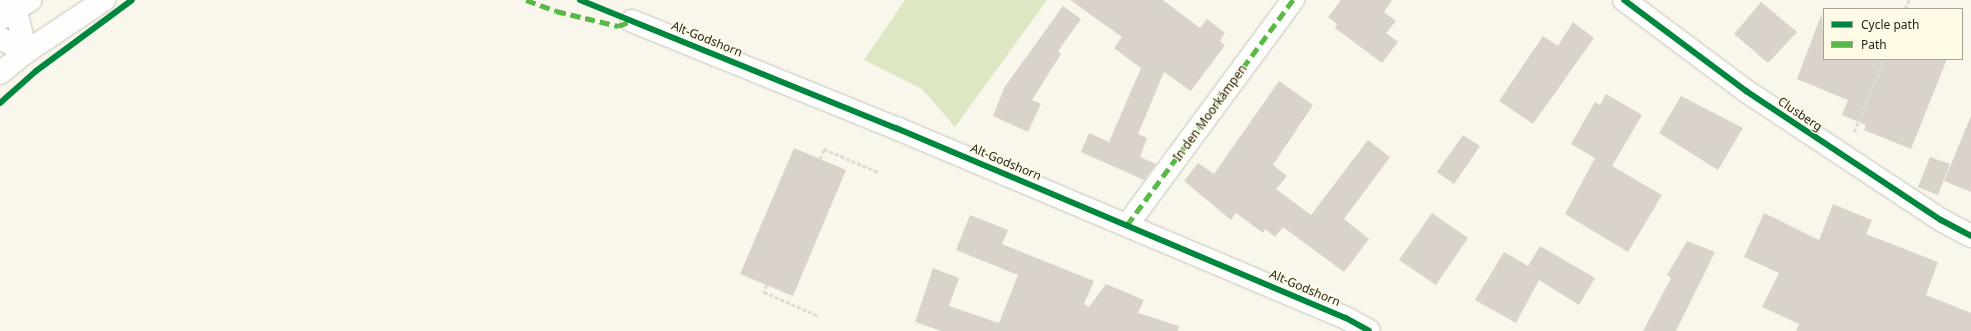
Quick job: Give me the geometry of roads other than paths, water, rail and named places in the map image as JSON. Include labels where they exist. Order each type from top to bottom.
[{"type":"main road","points":[[0,73],[26,52],[104,0]]},
{"type":"main road","name":"In den Moorkämpen","points":[[1127,225],[1293,0]]},
{"type":"main road","name":"Clusberg","points":[[1624,0],[1746,91],[1941,220],[1971,236]]},
{"type":"main road","points":[[13,8],[26,52]]},
{"type":"main road","name":"Alt-Godshorn","points":[[632,21],[1127,225],[1346,318],[1369,331]]},
{"type":"main road","points":[[0,38],[26,52]]}]
